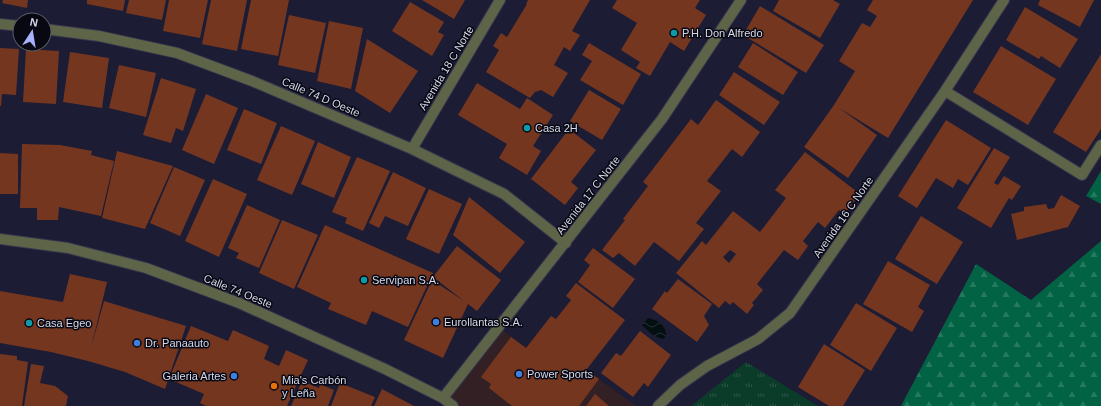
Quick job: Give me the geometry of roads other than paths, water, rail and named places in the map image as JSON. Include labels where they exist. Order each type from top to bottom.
[{"type":"street","name":"Avenida 18 C Norte","points":[[412,149],[500,0]]},
{"type":"street","name":"Avenida 17 C Norte","points":[[443,398],[662,119],[742,0]]},
{"type":"street","name":"Avenida 16 C Norte","points":[[658,406],[680,385],[707,366],[758,339],[790,314],[945,91],[1004,0]]},
{"type":"street","points":[[0,24],[12,25]]},
{"type":"street","name":"Calle 74 D Oeste","points":[[52,30],[99,36],[177,53],[252,81],[412,149],[504,194],[566,242]]},
{"type":"street","points":[[945,91],[1082,175],[1101,145]]},
{"type":"street","name":"Calle 74 Oeste","points":[[0,239],[68,248],[146,268],[239,302],[385,369],[443,398],[453,406]]},
{"type":"water","points":[[648,318],[661,324],[665,330],[666,337],[663,339],[657,337],[642,325]]},
{"type":"place","name":"P.H. Don Alfredo","points":[[674,33]]},
{"type":"place","name":"Casa 2H","points":[[527,128]]},
{"type":"place","name":"Servipan S.A.","points":[[364,280]]},
{"type":"place","name":"Eurollantas S.A.","points":[[436,322]]},
{"type":"place","name":"Casa Egeo","points":[[29,323]]},
{"type":"place","name":"Dr. Panaauto","points":[[137,343]]},
{"type":"place","name":"Power Sports","points":[[519,374]]},
{"type":"place","name":"Galeria Artes","points":[[234,376]]},
{"type":"place","name":"Mia's Carbón y Leña","points":[[274,386]]}]
